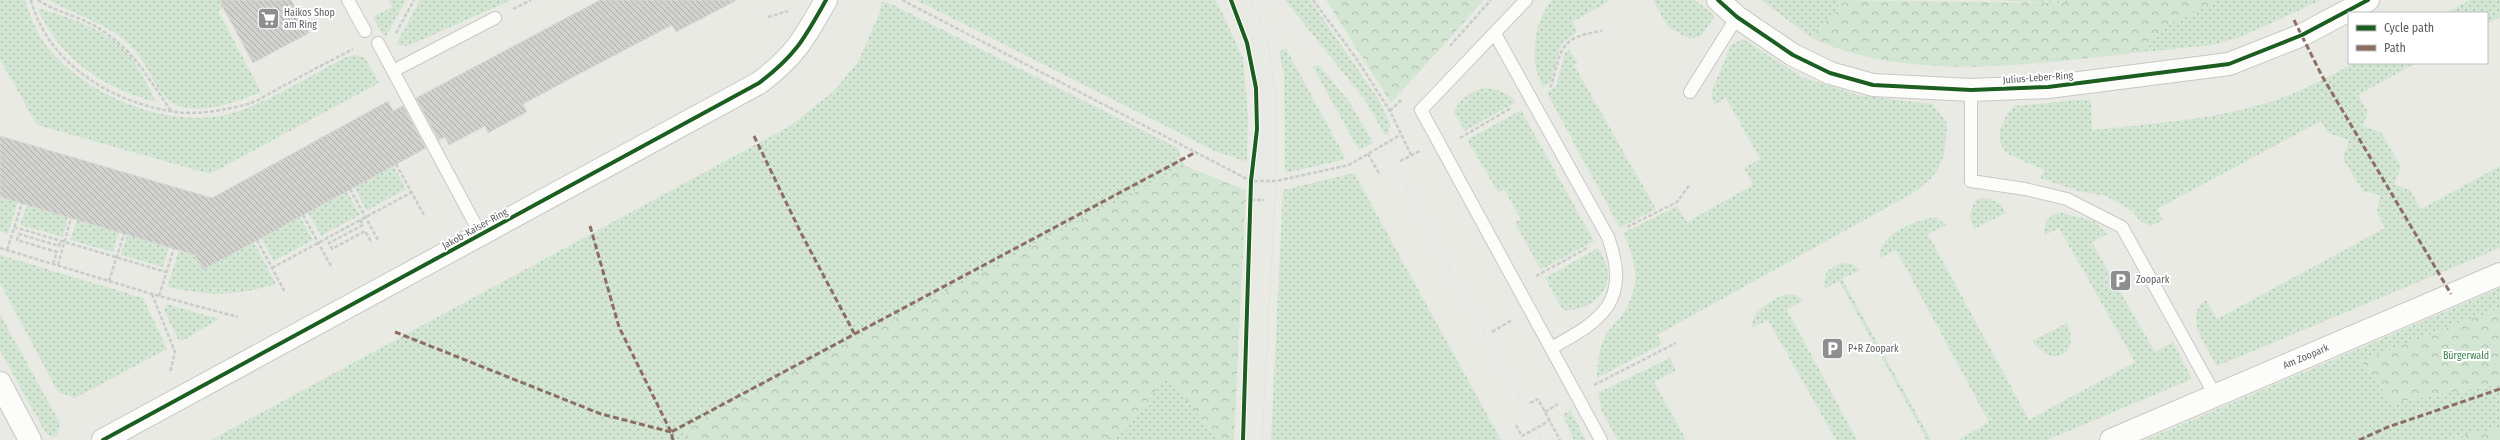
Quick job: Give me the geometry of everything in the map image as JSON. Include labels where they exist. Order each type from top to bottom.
[{"type":"street","name":"Jakob-Kaiser-Ring","points":[[103,440],[161,410],[759,83],[783,65],[802,44],[826,0]]},
{"type":"street","name":"Julius-Leber-Ring","points":[[1718,0],[1737,16],[1793,55],[1830,73],[1873,85],[1971,90],[2048,87],[2229,64],[2302,35],[2368,0]]},
{"type":"street","name":"Am Zoopark","points":[[2112,440],[2500,274]]},
{"type":"street","points":[[0,383],[30,440]]},
{"type":"lane","points":[[348,0],[365,31]]},
{"type":"lane","points":[[1526,0],[1421,110],[1601,440]]},
{"type":"lane","points":[[1690,92],[1737,16]]},
{"type":"lane","points":[[393,71],[495,18]]},
{"type":"lane","points":[[1495,34],[1608,237],[1616,260],[1612,300],[1600,317],[1579,332],[1551,348]]},
{"type":"lane","points":[[378,43],[481,235]]},
{"type":"lane","points":[[1971,90],[1971,180],[2025,189],[2067,199],[2122,227],[2216,395]]},
{"type":"path","points":[[31,0],[40,25],[56,48],[78,71],[98,86],[135,102],[171,112],[207,111],[252,103],[357,46]]},
{"type":"path","points":[[38,0],[91,24],[116,40],[133,54],[171,112]]},
{"type":"path","points":[[384,55],[414,0]]},
{"type":"path","points":[[902,0],[1251,180],[1276,182],[1349,165],[1400,135]]},
{"type":"path","points":[[1313,0],[1382,98],[1411,155]]},
{"type":"path","points":[[1368,154],[1380,175]]},
{"type":"path","points":[[396,164],[424,215]]},
{"type":"path","points":[[1539,282],[1536,276],[1676,202],[1690,184]]},
{"type":"path","points":[[350,189],[378,240]]},
{"type":"path","points":[[272,268],[412,192]]},
{"type":"path","points":[[1251,200],[1264,200]]},
{"type":"path","points":[[7,250],[22,204]]},
{"type":"path","points":[[303,215],[331,266]]},
{"type":"path","points":[[58,266],[72,218]]},
{"type":"path","points":[[360,220],[363,225],[329,243],[332,249],[365,231],[372,243]]},
{"type":"path","points":[[14,227],[166,272]]},
{"type":"path","points":[[54,264],[57,252],[17,240],[19,234],[59,246],[60,241]]},
{"type":"path","points":[[109,281],[124,234]]},
{"type":"path","points":[[257,240],[285,292]]},
{"type":"path","points":[[0,248],[152,294],[238,317]]},
{"type":"path","points":[[159,296],[174,248]]},
{"type":"path","points":[[152,294],[175,352],[161,410]]},
{"type":"path","points":[[1492,332],[1530,310]]},
{"type":"path","points":[[1545,412],[1576,394],[1676,343]]},
{"type":"path","points":[[1530,403],[1538,399],[1560,440]]},
{"type":"path","points":[[1516,425],[1522,436],[1549,421]]},
{"type":"green space","points":[[0,0],[25,0],[41,39],[61,62],[81,78],[128,104],[154,112],[179,117],[205,118],[229,114],[274,96],[346,57],[355,55],[365,58],[379,83],[210,174],[37,125],[0,59]]},
{"type":"green space","points":[[49,0],[219,0],[223,8],[218,11],[261,92],[237,101],[210,108],[197,109],[172,103],[163,95],[138,53],[124,40],[104,26]]},
{"type":"green space","points":[[389,0],[406,0],[385,38],[373,17],[392,7]]},
{"type":"green space","points":[[420,0],[511,0],[410,45],[405,46],[396,44]]},
{"type":"green space","points":[[916,0],[1216,0],[1243,58],[1248,116],[1247,162],[1215,151]]},
{"type":"green space","points":[[1285,0],[1310,0],[1379,100],[1390,124],[1388,134],[1385,135],[1365,100]]},
{"type":"green space","points":[[1326,0],[1484,0],[1391,103]]},
{"type":"green space","points":[[1552,0],[1611,0],[1572,22],[1577,32],[1561,44],[1550,83],[1543,87],[1536,66],[1535,47],[1540,21],[1547,6]]},
{"type":"green space","points":[[1653,0],[1695,0],[1715,16],[1701,36],[1690,39],[1668,27]]},
{"type":"green space","points":[[1761,0],[1840,0],[1837,10],[1810,37]]},
{"type":"green space","points":[[1840,0],[2070,3],[2074,0],[2220,0],[2167,25],[2144,52],[2018,65],[1975,67],[1932,66],[1889,61],[1849,52],[1810,37],[1837,10]]},
{"type":"green space","points":[[1985,0],[2074,0],[2070,3]]},
{"type":"green space","points":[[2220,0],[2321,0],[2243,36],[2212,45],[2144,52],[2167,25]]},
{"type":"green space","points":[[2470,0],[2500,0],[2500,17],[2488,23],[2488,12],[2448,12]]},
{"type":"green space","points":[[882,2],[889,3],[1178,148],[1185,166],[685,429],[688,440],[211,440],[790,126],[834,91],[858,62],[880,12]]},
{"type":"green space","points":[[37,8],[87,25],[99,31],[121,46],[137,66],[156,102],[119,89],[86,69],[71,57],[58,42]]},
{"type":"green space","points":[[1743,39],[1802,77],[1858,95],[1932,104],[1947,123],[1944,155],[1941,163],[1931,178],[1913,193],[1657,335],[1662,344],[1597,378],[1601,346],[1605,336],[1620,318],[1630,301],[1635,282],[1634,263],[1628,243],[1623,233],[1677,206],[1687,222],[1753,185],[1744,168],[1760,159],[1726,98],[1715,104],[1711,98],[1713,88],[1731,45]]},
{"type":"green space","points":[[1286,49],[1345,157],[1343,160],[1285,173],[1284,74],[1279,51]]},
{"type":"green space","points":[[1569,49],[1578,63],[1574,65],[1656,209],[1620,228],[1547,93],[1556,87],[1565,52]]},
{"type":"green space","points":[[2352,64],[2414,64],[2358,95],[2368,112],[2363,126],[2381,132],[2401,167],[2394,184],[2410,190],[2421,209],[2500,166],[2500,248],[2217,366],[2203,341],[2196,323],[2196,315],[2199,307],[2206,300],[2217,319],[2385,228],[2377,212],[2380,195],[2363,191],[2343,159],[2349,140],[2328,133],[2321,121],[2157,209],[2163,220],[2151,226],[2140,221],[2132,211],[2106,196],[2079,191],[2040,178],[2045,170],[2018,159],[2005,151],[2000,139],[2001,127],[2014,106],[2091,99],[2092,130],[2178,121],[2221,114],[2274,101],[2333,75]]},
{"type":"green space","points":[[1319,65],[1351,104],[1373,143],[1359,150],[1313,67]]},
{"type":"green space","points":[[1483,88],[1501,91],[1509,95],[1516,102],[1465,131],[1454,113],[1456,108],[1465,97]]},
{"type":"green space","points":[[1521,110],[1594,241],[1541,270],[1515,223],[1521,219],[1504,189],[1498,192],[1467,140]]},
{"type":"green space","points":[[393,165],[406,189],[367,211],[354,187]]},
{"type":"green space","points":[[1185,166],[1246,190],[1234,440],[1219,440],[1167,376],[1125,431],[1104,440],[688,440],[685,429]]},
{"type":"green space","points":[[1354,173],[1501,440],[1271,440],[1283,190]]},
{"type":"green space","points":[[347,191],[360,215],[321,236],[308,213]]},
{"type":"green space","points":[[0,197],[18,202],[8,234],[0,231]]},
{"type":"green space","points":[[1988,198],[2001,204],[2006,213],[1974,229],[1970,217],[1973,206],[1977,199]]},
{"type":"green space","points":[[27,205],[68,217],[63,237],[20,225]]},
{"type":"green space","points":[[2059,212],[2094,221],[2107,234],[2092,243],[2155,352],[2173,342],[2192,379],[2047,440],[1958,440],[1989,422],[1896,250],[1880,258],[1881,250],[1885,242],[1891,236],[1908,225],[1918,221],[1935,217],[1947,225],[1928,234],[2029,420],[2135,362],[2059,228],[2044,236],[2047,221]]},
{"type":"green space","points":[[300,217],[313,240],[274,261],[261,238]]},
{"type":"green space","points":[[77,220],[119,232],[113,252],[70,240]]},
{"type":"green space","points":[[127,235],[169,247],[163,267],[121,255]]},
{"type":"green space","points":[[254,242],[276,284],[247,291],[222,294],[167,287],[179,250],[195,255],[204,270]]},
{"type":"green space","points":[[1598,248],[1608,271],[1607,283],[1604,290],[1587,306],[1579,309],[1563,310],[1545,278]]},
{"type":"green space","points":[[0,255],[143,298],[167,349],[75,398],[58,392],[0,283]]},
{"type":"green space","points":[[1840,263],[1853,264],[1860,270],[1842,279],[1931,440],[1927,440],[1839,281],[1824,289],[1826,272]]},
{"type":"green space","points":[[2500,288],[2500,308],[2361,361],[2392,403],[2500,384],[2500,428],[2445,440],[2145,440]]},
{"type":"green space","points":[[1785,294],[1796,295],[1803,300],[1787,310],[1857,440],[1836,440],[1768,320],[1752,328],[1758,311],[1768,303]]},
{"type":"green space","points":[[167,304],[219,319],[182,341],[177,338],[164,310]]},
{"type":"green space","name":"Bürgerwald","points":[[2500,308],[2500,384],[2392,403],[2361,361]]},
{"type":"green space","points":[[0,314],[60,423],[57,436],[52,437],[45,432],[0,350]]},
{"type":"green space","points":[[2067,323],[2070,335],[2070,344],[2067,351],[2062,355],[2056,356],[2048,354],[2032,341]]},
{"type":"green space","points":[[1670,358],[1676,370],[1654,382],[1686,440],[1618,440],[1602,412],[1598,393]]},
{"type":"green space","points":[[1167,375],[1219,440],[1104,440],[1125,431]]},
{"type":"green space","points":[[1570,410],[1586,440],[1574,440],[1563,415]]},
{"type":"green space","points":[[2500,428],[2500,440],[2445,440]]},
{"type":"building","points":[[219,0],[291,0],[309,33],[253,63]]},
{"type":"building","points":[[600,0],[737,0],[676,32],[672,25],[577,75],[523,104],[527,112],[488,133],[485,126],[449,145],[445,137],[439,140],[416,98]]},
{"type":"building","points":[[388,101],[393,111],[403,106],[426,148],[203,270],[195,255],[0,197],[0,136],[212,198]]},
{"type":"tram line","points":[[1251,0],[1267,36],[1276,95],[1276,181],[1262,440]]},
{"type":"tram line","points":[[1277,0],[1350,93],[1383,145],[1542,440]]},
{"type":"marked path","points":[[2294,20],[2322,76],[2451,294]]},
{"type":"marked path","points":[[754,136],[801,233],[854,333]]},
{"type":"marked path","points":[[673,440],[671,432],[1196,152]]},
{"type":"marked path","points":[[590,226],[619,327],[671,432]]},
{"type":"marked path","points":[[395,332],[601,414],[671,432]]},
{"type":"marked path","points":[[2359,440],[2388,427],[2500,389]]},
{"type":"cycle path","points":[[103,440],[759,83],[791,55],[805,36],[826,0]]},
{"type":"cycle path","points":[[1231,0],[1247,43],[1256,88],[1257,129],[1251,181],[1243,440]]},
{"type":"cycle path","points":[[1718,0],[1737,17],[1793,55],[1830,73],[1873,85],[1971,90],[2048,87],[2229,64],[2302,35],[2368,0]]},
{"type":"place","name":"Haikos Shop am Ring","points":[[269,19]]},
{"type":"place","name":"Zoopark","points":[[2120,280]]},
{"type":"place","name":"P+R Zoopark","points":[[1832,349]]}]
